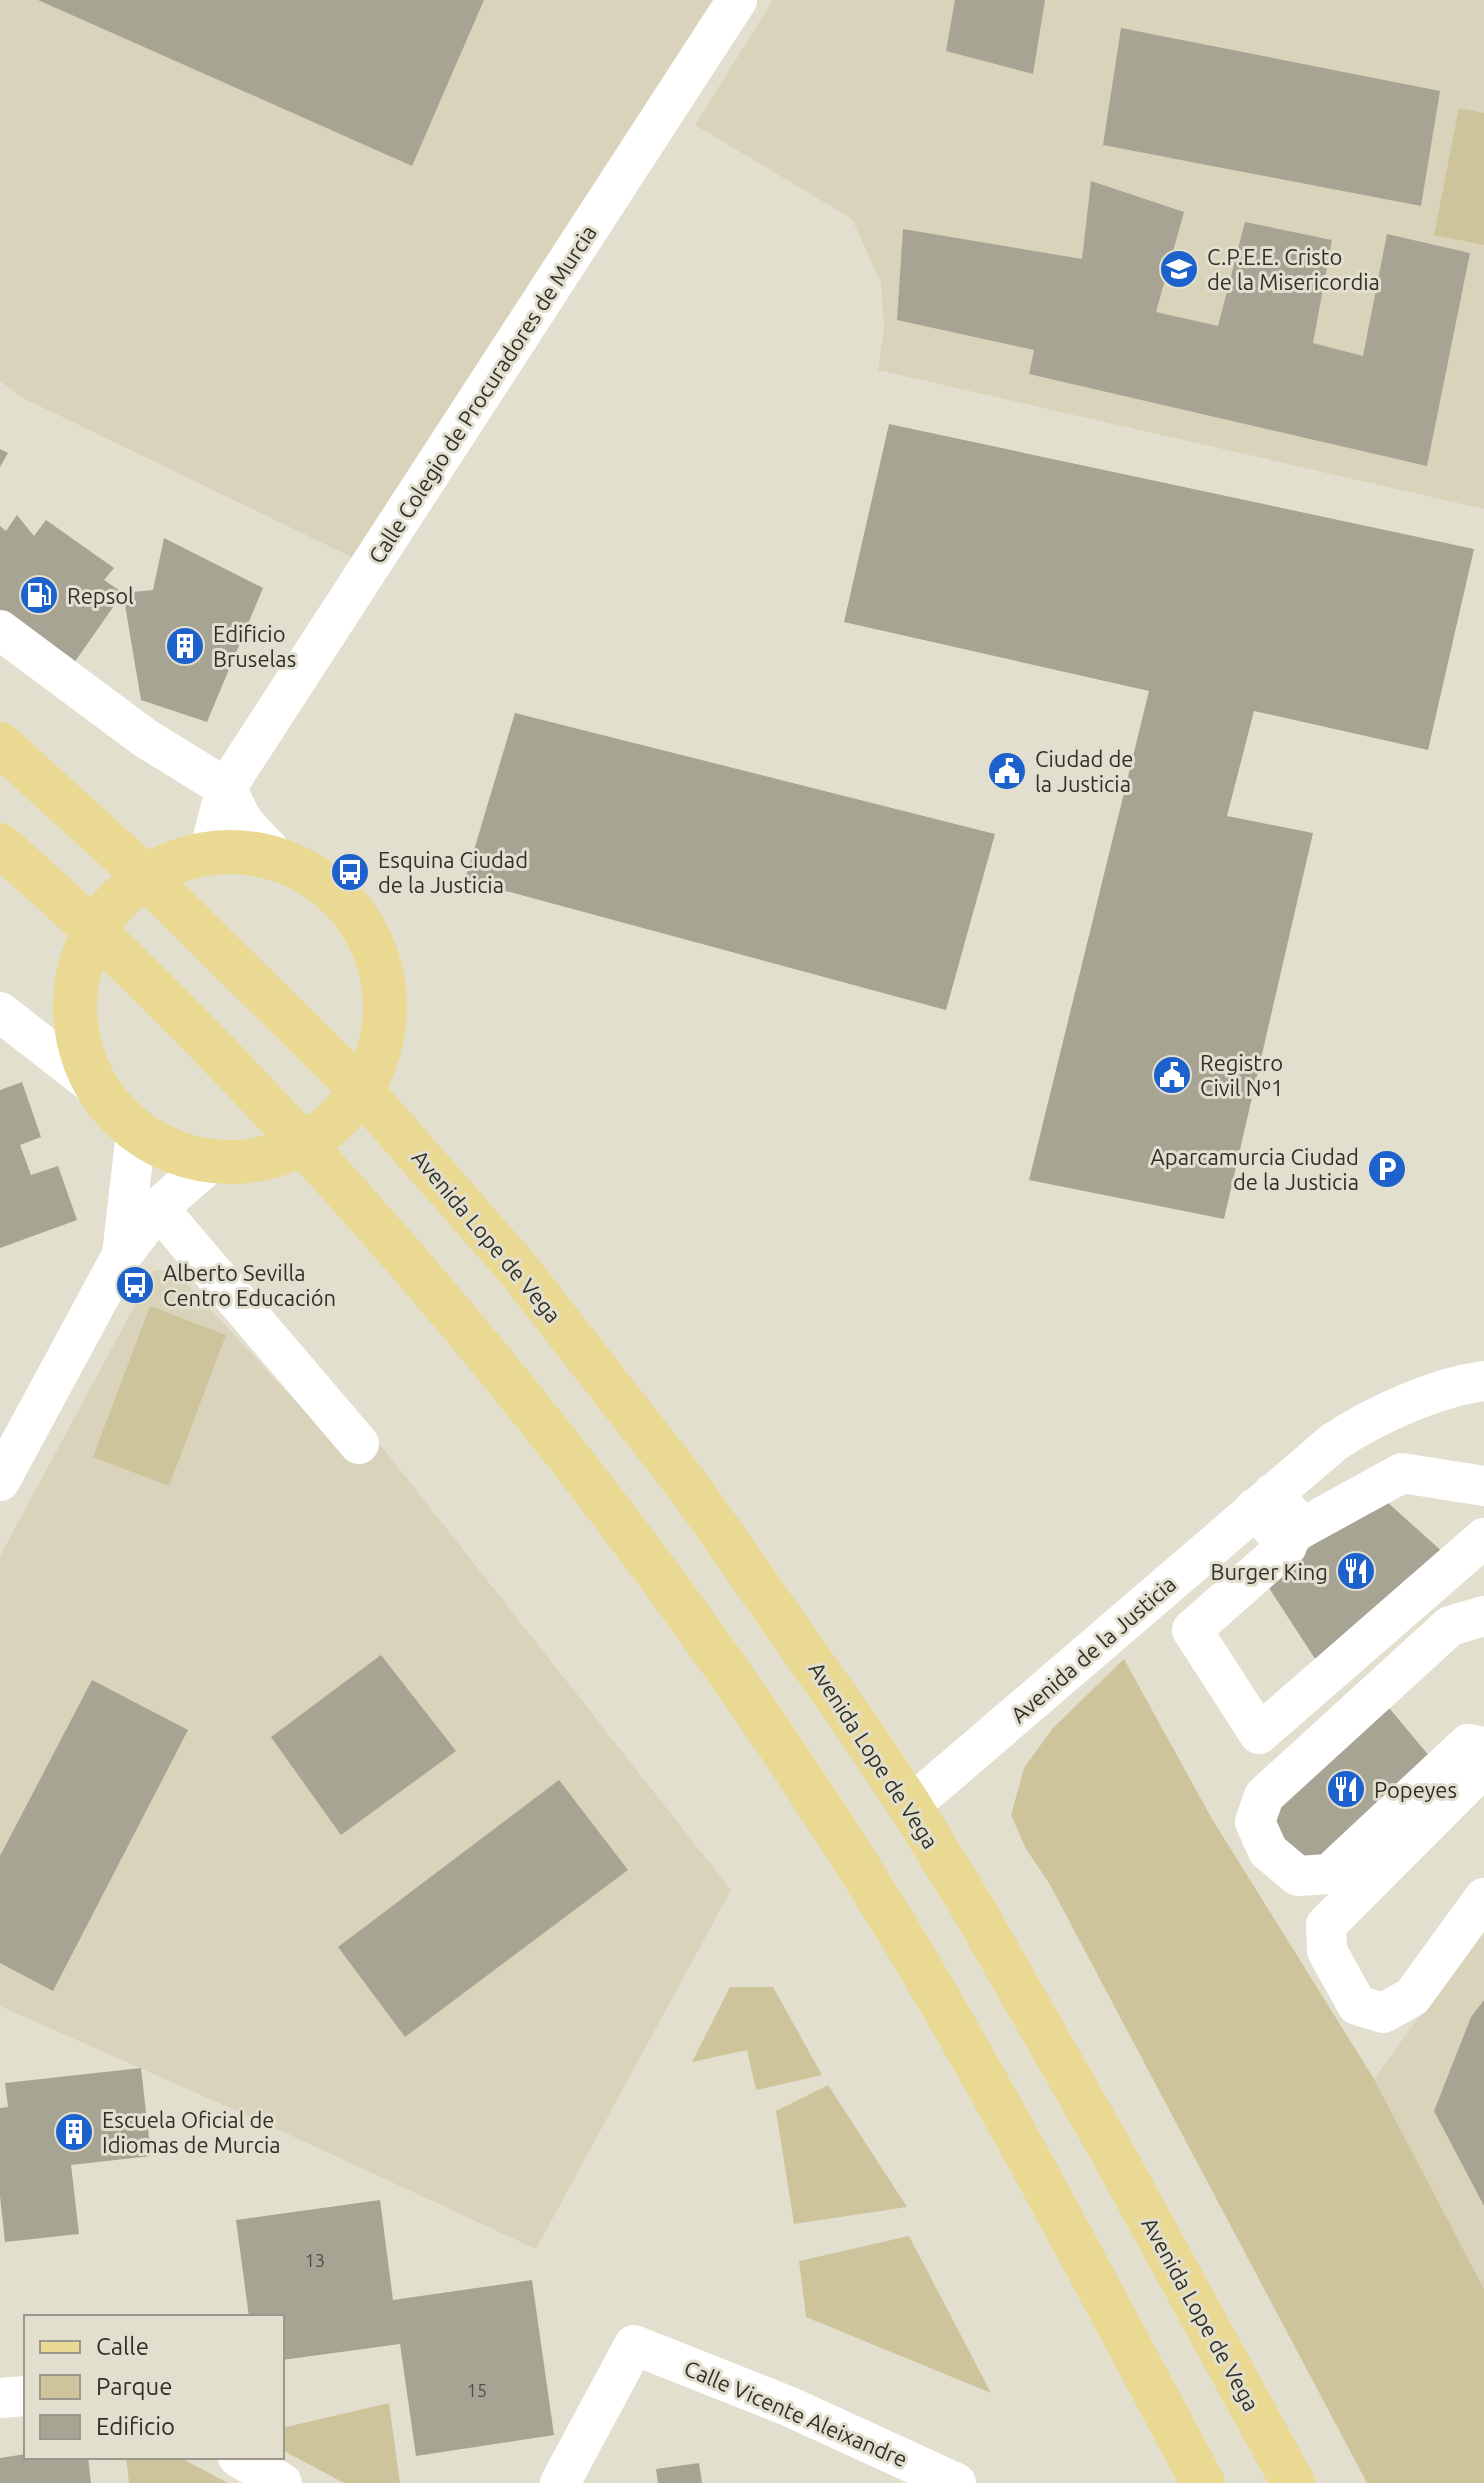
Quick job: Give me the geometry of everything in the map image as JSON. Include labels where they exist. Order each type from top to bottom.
[{"type":"main road","name":"Avenida Lope de Vega","points":[[0,744],[145,876],[362,1091],[518,1269],[691,1490],[778,1611],[910,1806],[974,1910],[1097,2125],[1293,2483]]},
{"type":"main road","points":[[0,845],[95,929],[305,1144],[456,1318],[633,1538],[717,1655],[856,1864],[926,1978],[1050,2198],[1203,2483]]},
{"type":"main road","points":[[243,851],[276,857],[319,878],[353,910],[377,952],[386,999],[381,1047],[362,1091],[337,1121],[305,1144],[265,1159],[211,1162],[171,1152],[136,1132],[113,1111],[95,1086],[80,1048],[74,1008],[79,968],[95,929],[117,900],[145,876],[175,860],[209,852],[243,851]]},
{"type":"street","name":"Calle Colegio de Procuradores de Murcia","points":[[209,852],[226,788],[737,0]]},
{"type":"street","points":[[0,630],[145,738],[226,788],[243,822],[276,857]]},
{"type":"street","points":[[0,1012],[95,1086]]},
{"type":"street","points":[[122,1255],[136,1132]]},
{"type":"street","points":[[0,1481],[122,1255],[158,1208],[211,1162]]},
{"type":"street","points":[[158,1208],[359,1444]]},
{"type":"street","name":"Avenida de la Justicia","points":[[910,1806],[1316,1456],[1351,1431],[1430,1395],[1465,1383],[1484,1381]]},
{"type":"street","points":[[1264,1501],[1302,1528],[1402,1473],[1484,1486]]},
{"type":"street","points":[[1264,1501],[1287,1546],[1192,1630],[1259,1734],[1484,1538]]},
{"type":"street","points":[[1484,1616],[1450,1626],[1438,1636],[1264,1796],[1255,1822],[1268,1851],[1298,1876],[1329,1874],[1468,1744],[1484,1747]]},
{"type":"street","points":[[1484,1767],[1326,1925],[1327,1951],[1357,2005],[1383,2013],[1412,1997],[1484,1898]]},
{"type":"street","name":"Calle Vicente Aleixandre","points":[[560,2483],[634,2345],[788,2406],[956,2483]]},
{"type":"street","points":[[0,2398],[24,2396]]},
{"type":"street","points":[[241,2459],[282,2483]]},
{"type":"shaded area","points":[[0,0],[737,0],[370,566],[21,397],[0,381]]},
{"type":"shaded area","points":[[773,0],[1484,0],[1484,509],[878,370],[884,329],[881,283],[852,219],[695,125]]},
{"type":"shaded area","points":[[154,1270],[174,1270],[349,1459],[368,1429],[731,1890],[536,2249],[264,2123],[0,2006],[0,1556]]},
{"type":"shaded area","points":[[1484,1927],[1484,2000],[1471,2017],[1434,2111],[1484,2206],[1484,2289],[1374,2079]]},
{"type":"green space","points":[[1459,108],[1484,113],[1484,245],[1434,235]]},
{"type":"green space","points":[[150,1306],[226,1335],[169,1486],[93,1457]]},
{"type":"green space","points":[[1124,1659],[1212,1819],[1374,2079],[1484,2289],[1484,2483],[1367,2483],[1049,1883],[1026,1849],[1011,1815],[1024,1768],[1053,1728]]},
{"type":"green space","points":[[730,1987],[773,1987],[822,2075],[756,2090],[747,2050],[692,2062]]},
{"type":"green space","points":[[828,2085],[907,2207],[794,2224],[776,2111]]},
{"type":"green space","points":[[909,2236],[991,2393],[806,2317],[799,2261]]},
{"type":"green space","points":[[389,2403],[400,2483],[344,2483],[284,2451],[284,2428]]},
{"type":"green space","points":[[126,2459],[183,2459],[228,2483],[129,2483]]},
{"type":"building","points":[[38,0],[484,0],[412,166]]},
{"type":"building","points":[[955,0],[1045,0],[1033,74],[946,51]]},
{"type":"building","points":[[1121,28],[1440,91],[1421,206],[1103,145]]},
{"type":"building","points":[[1091,181],[1184,212],[1156,312],[1218,326],[1245,222],[1332,240],[1313,343],[1363,356],[1387,234],[1470,253],[1427,466],[1029,374],[1034,350],[897,320],[903,229],[1082,259]]},
{"type":"building","points":[[889,424],[1474,549],[1428,750],[1254,711],[1227,816],[1313,833],[1224,1219],[1029,1180],[1149,691],[844,622]]},
{"type":"building","points":[[0,449],[8,453],[0,467]]},
{"type":"building","points":[[17,515],[34,536],[46,520],[114,568],[104,580],[123,593],[69,670],[0,622],[0,526],[6,531]]},
{"type":"building","name":"Edificio Bruselas","points":[[164,538],[263,588],[207,722],[141,700],[123,593],[153,590]]},
{"type":"building","points":[[515,713],[995,834],[946,1010],[465,880]]},
{"type":"building","points":[[22,1082],[41,1137],[20,1145],[31,1175],[58,1166],[77,1220],[0,1248],[0,1090]]},
{"type":"building","name":"Burger King","points":[[1386,1501],[1446,1555],[1321,1668],[1269,1588],[1321,1536]]},
{"type":"building","points":[[381,1655],[456,1751],[341,1835],[271,1737]]},
{"type":"building","points":[[92,1680],[188,1730],[53,1991],[0,1963],[0,1856]]},
{"type":"building","name":"Popeyes","points":[[1385,1703],[1430,1757],[1310,1867],[1265,1821]]},
{"type":"building","points":[[559,1780],[628,1870],[405,2037],[338,1947]]},
{"type":"building","points":[[1484,2000],[1484,2206],[1434,2111],[1471,2017]]},
{"type":"building","name":"Escuela Oficial de Idiomas de Murcia","points":[[141,2068],[151,2156],[71,2165],[79,2234],[5,2242],[0,2196],[0,2108],[8,2107],[5,2083]]},
{"type":"building","points":[[380,2200],[393,2300],[532,2280],[554,2435],[416,2456],[400,2344],[284,2360],[284,2315],[249,2315],[236,2220]]},
{"type":"building","points":[[24,2454],[24,2459],[88,2459],[91,2483],[0,2483],[0,2458]]},
{"type":"building","points":[[699,2463],[702,2483],[658,2483],[656,2469]]},
{"type":"place","name":"C.P.E.E. Cristo de la Misericordia","points":[[1179,269]]},
{"type":"place","name":"Repsol","points":[[39,595]]},
{"type":"place","name":"Edificio Bruselas","points":[[185,646]]},
{"type":"place","name":"Ciudad de la Justicia","points":[[1007,771]]},
{"type":"place","name":"Esquina Ciudad de la Justicia","points":[[350,872]]},
{"type":"place","name":"Registro Civil Nº1","points":[[1172,1075]]},
{"type":"place","name":"Aparcamurcia Ciudad de la Justicia","points":[[1387,1169]]},
{"type":"place","name":"Alberto Sevilla Centro Educación","points":[[135,1285]]},
{"type":"place","name":"Burger King","points":[[1356,1571]]},
{"type":"place","name":"Popeyes","points":[[1346,1789]]},
{"type":"place","name":"Escuela Oficial de Idiomas de Murcia","points":[[74,2132]]}]
